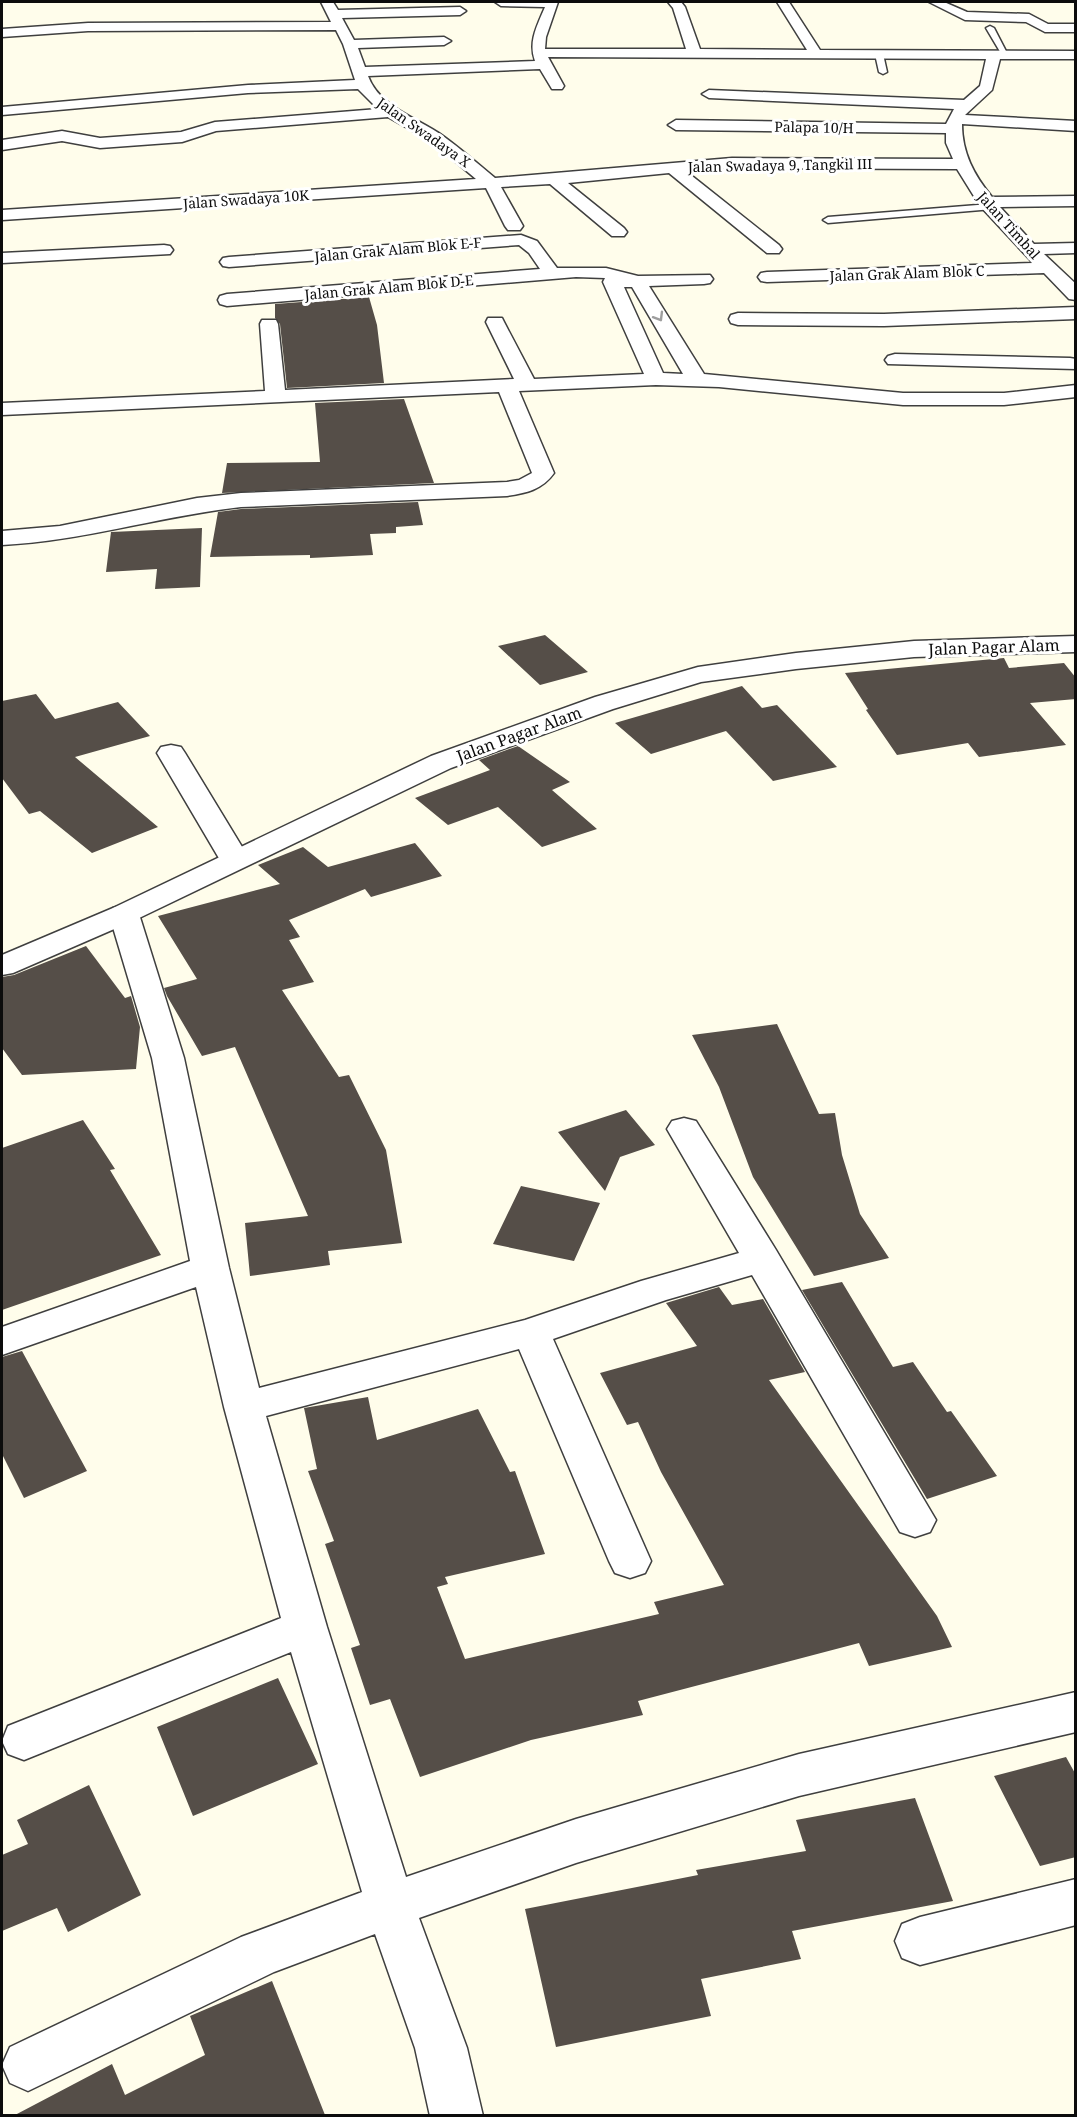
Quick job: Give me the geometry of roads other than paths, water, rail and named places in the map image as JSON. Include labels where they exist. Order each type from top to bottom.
[{"type":"street","points":[[501,2],[553,3],[540,36],[541,59],[557,86]]},
{"type":"street","points":[[674,2],[679,7],[694,52]]},
{"type":"street","points":[[783,2],[816,54]]},
{"type":"street","points":[[935,2],[965,16],[1019,17],[1034,20],[1045,28],[1076,28]]},
{"type":"street","points":[[212,27],[226,9]]},
{"type":"street","points":[[2,33],[23,25],[212,27],[334,14],[460,10]]},
{"type":"street","name":"Jalan Swadaya X","points":[[334,14],[350,44],[366,90],[391,112],[437,139],[491,183],[514,226]]},
{"type":"street","points":[[350,44],[444,41]]},
{"type":"street","points":[[2,111],[541,59],[694,52],[1076,55]]},
{"type":"street","points":[[953,124],[961,109],[981,96],[1000,55]]},
{"type":"street","points":[[709,94],[968,105]]},
{"type":"street","points":[[2,145],[62,136],[100,143],[171,138],[214,128],[391,112]]},
{"type":"street","name":"Jalan Timbal","points":[[953,124],[961,164],[988,204],[1047,268],[1075,294]]},
{"type":"street","name":"Palapa 10/H","points":[[676,125],[1076,126]]},
{"type":"street","name":"Jalan Swadaya 9, Tangkil III","points":[[491,183],[732,163],[961,164]]},
{"type":"street","points":[[671,167],[773,249]]},
{"type":"street","points":[[554,179],[618,232]]},
{"type":"street","name":"Jalan Swadaya 10K","points":[[2,215],[491,183]]},
{"type":"street","points":[[988,204],[1076,201]]},
{"type":"street","points":[[10,257],[28,235]]},
{"type":"street","name":"Jalan Grak Alam Blok E-F","points":[[228,308],[229,255],[521,240],[528,242],[552,274]]},
{"type":"street","points":[[1031,249],[1076,248]]},
{"type":"street","points":[[10,257],[164,250]]},
{"type":"street","name":"Jalan Grak Alam Blok C","points":[[767,277],[1047,268]]},
{"type":"street","points":[[552,274],[591,272],[623,280],[704,279]]},
{"type":"street","name":"Jalan Grak Alam Blok D-E","points":[[228,308],[552,274]]},
{"type":"street","points":[[623,280],[656,379]]},
{"type":"street","points":[[623,280],[697,380]]},
{"type":"street","points":[[738,319],[884,320],[1076,313]]},
{"type":"street","points":[[2,538],[60,533],[197,505],[241,500],[507,489],[522,486],[540,478],[543,472],[495,322]]},
{"type":"street","points":[[269,324],[276,397]]},
{"type":"street","points":[[1060,345],[1055,347],[1055,351],[1073,366]]},
{"type":"street","points":[[895,360],[1073,366]]},
{"type":"street","points":[[2,409],[656,379],[697,380],[903,399],[1004,399],[1076,391]]},
{"type":"street","name":"Jalan Pagar Alam","points":[[2,966],[124,914],[441,762],[604,703],[698,675],[796,661],[914,649],[1076,644]]},
{"type":"street","points":[[171,753],[235,860]]},
{"type":"street","points":[[124,914],[168,1058],[210,1268],[244,1407],[305,1627],[390,1905],[441,2048],[457,2115]]},
{"type":"street","points":[[684,1129],[763,1259],[915,1520]]},
{"type":"street","points":[[244,1407],[531,1332],[654,1290],[763,1259]]},
{"type":"street","points":[[2,1341],[210,1268]]},
{"type":"street","points":[[531,1332],[630,1561]]},
{"type":"street","points":[[24,1740],[305,1627]]},
{"type":"street","points":[[28,2065],[259,1954],[390,1905],[576,1841],[799,1775],[1076,1712]]},
{"type":"street","points":[[920,1941],[1076,1902]]},
{"type":"lane","points":[[990,28],[1000,55]]},
{"type":"lane","points":[[879,54],[883,72]]},
{"type":"lane","points":[[828,220],[988,204]]}]
